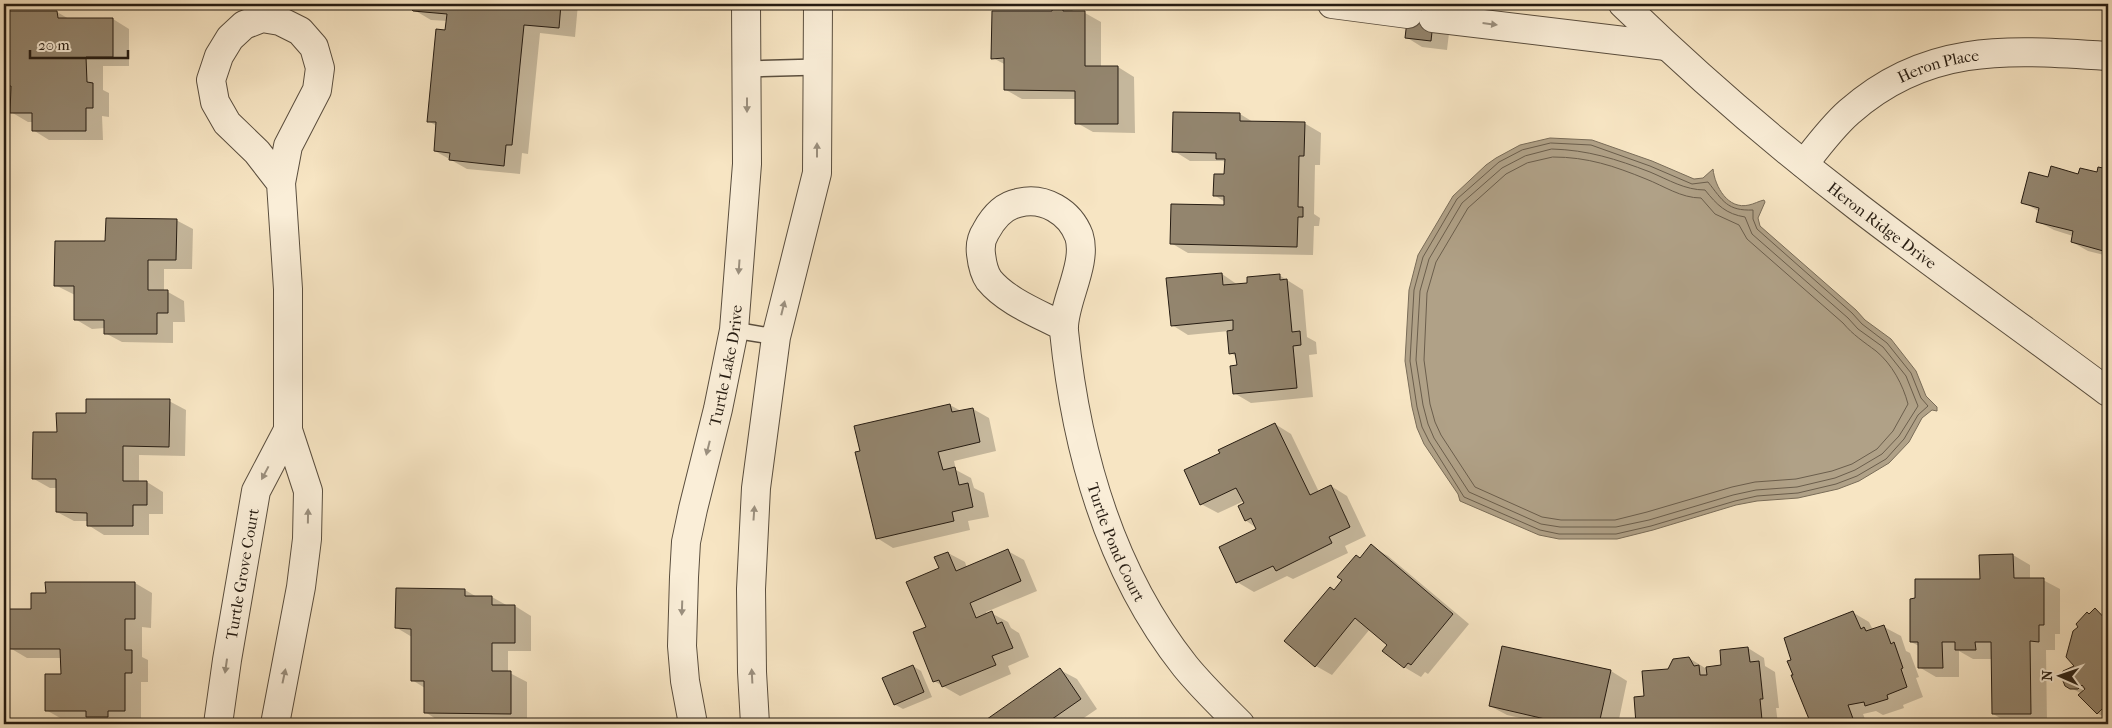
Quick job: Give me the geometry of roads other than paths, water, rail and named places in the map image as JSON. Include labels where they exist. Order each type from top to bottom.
[{"type":"street","name":"Turtle Lake Drive","points":[[693,724],[685,681],[682,646],[686,542],[718,409],[734,330],[747,164],[746,4]]},
{"type":"street","points":[[755,724],[751,626],[752,538],[756,488],[776,338],[817,173],[818,4]]},
{"type":"street","name":"Heron Ridge Drive","points":[[1623,4],[1666,46],[1804,164],[1858,207],[2108,392]]},
{"type":"street","points":[[1347,5],[1440,14],[1666,46]]},
{"type":"street","name":"Turtle Grove Court","points":[[275,724],[301,587],[307,539],[308,491],[288,430],[288,289],[281,183],[288,146],[317,90],[320,68],[314,47],[300,31],[280,21],[262,18],[244,25],[230,38],[219,56],[211,80],[215,102],[227,123],[257,152],[281,183]]},
{"type":"street","name":"Heron Place","points":[[1804,164],[1837,124],[1864,99],[1895,80],[1932,63],[1966,55],[1991,52],[2108,56]]},
{"type":"street","name":"Turtle Pond Court","points":[[1064,327],[1000,290],[989,279],[982,265],[980,249],[984,234],[992,220],[1003,209],[1018,203],[1033,201],[1049,205],[1062,212],[1073,224],[1079,238],[1081,254],[1064,327],[1079,427],[1092,483],[1124,568],[1163,635],[1207,692],[1240,724]]},
{"type":"street","name":"Turtle Grove Court","points":[[218,724],[256,491],[288,430]]},
{"type":"lane","points":[[747,69],[817,67]]},
{"type":"lane","points":[[734,330],[776,338]]},
{"type":"water","points":[[1550,138],[1592,140],[1652,161],[1694,179],[1703,178],[1713,169],[1720,190],[1729,201],[1742,206],[1764,200],[1765,202],[1758,218],[1760,226],[1865,320],[1891,339],[1916,371],[1926,396],[1937,407],[1937,411],[1932,410],[1922,418],[1909,442],[1889,463],[1859,481],[1838,489],[1798,498],[1757,501],[1736,505],[1617,539],[1559,539],[1539,535],[1460,501],[1458,494],[1424,444],[1417,428],[1405,361],[1409,290],[1418,255],[1453,196],[1496,158],[1520,145]]}]
